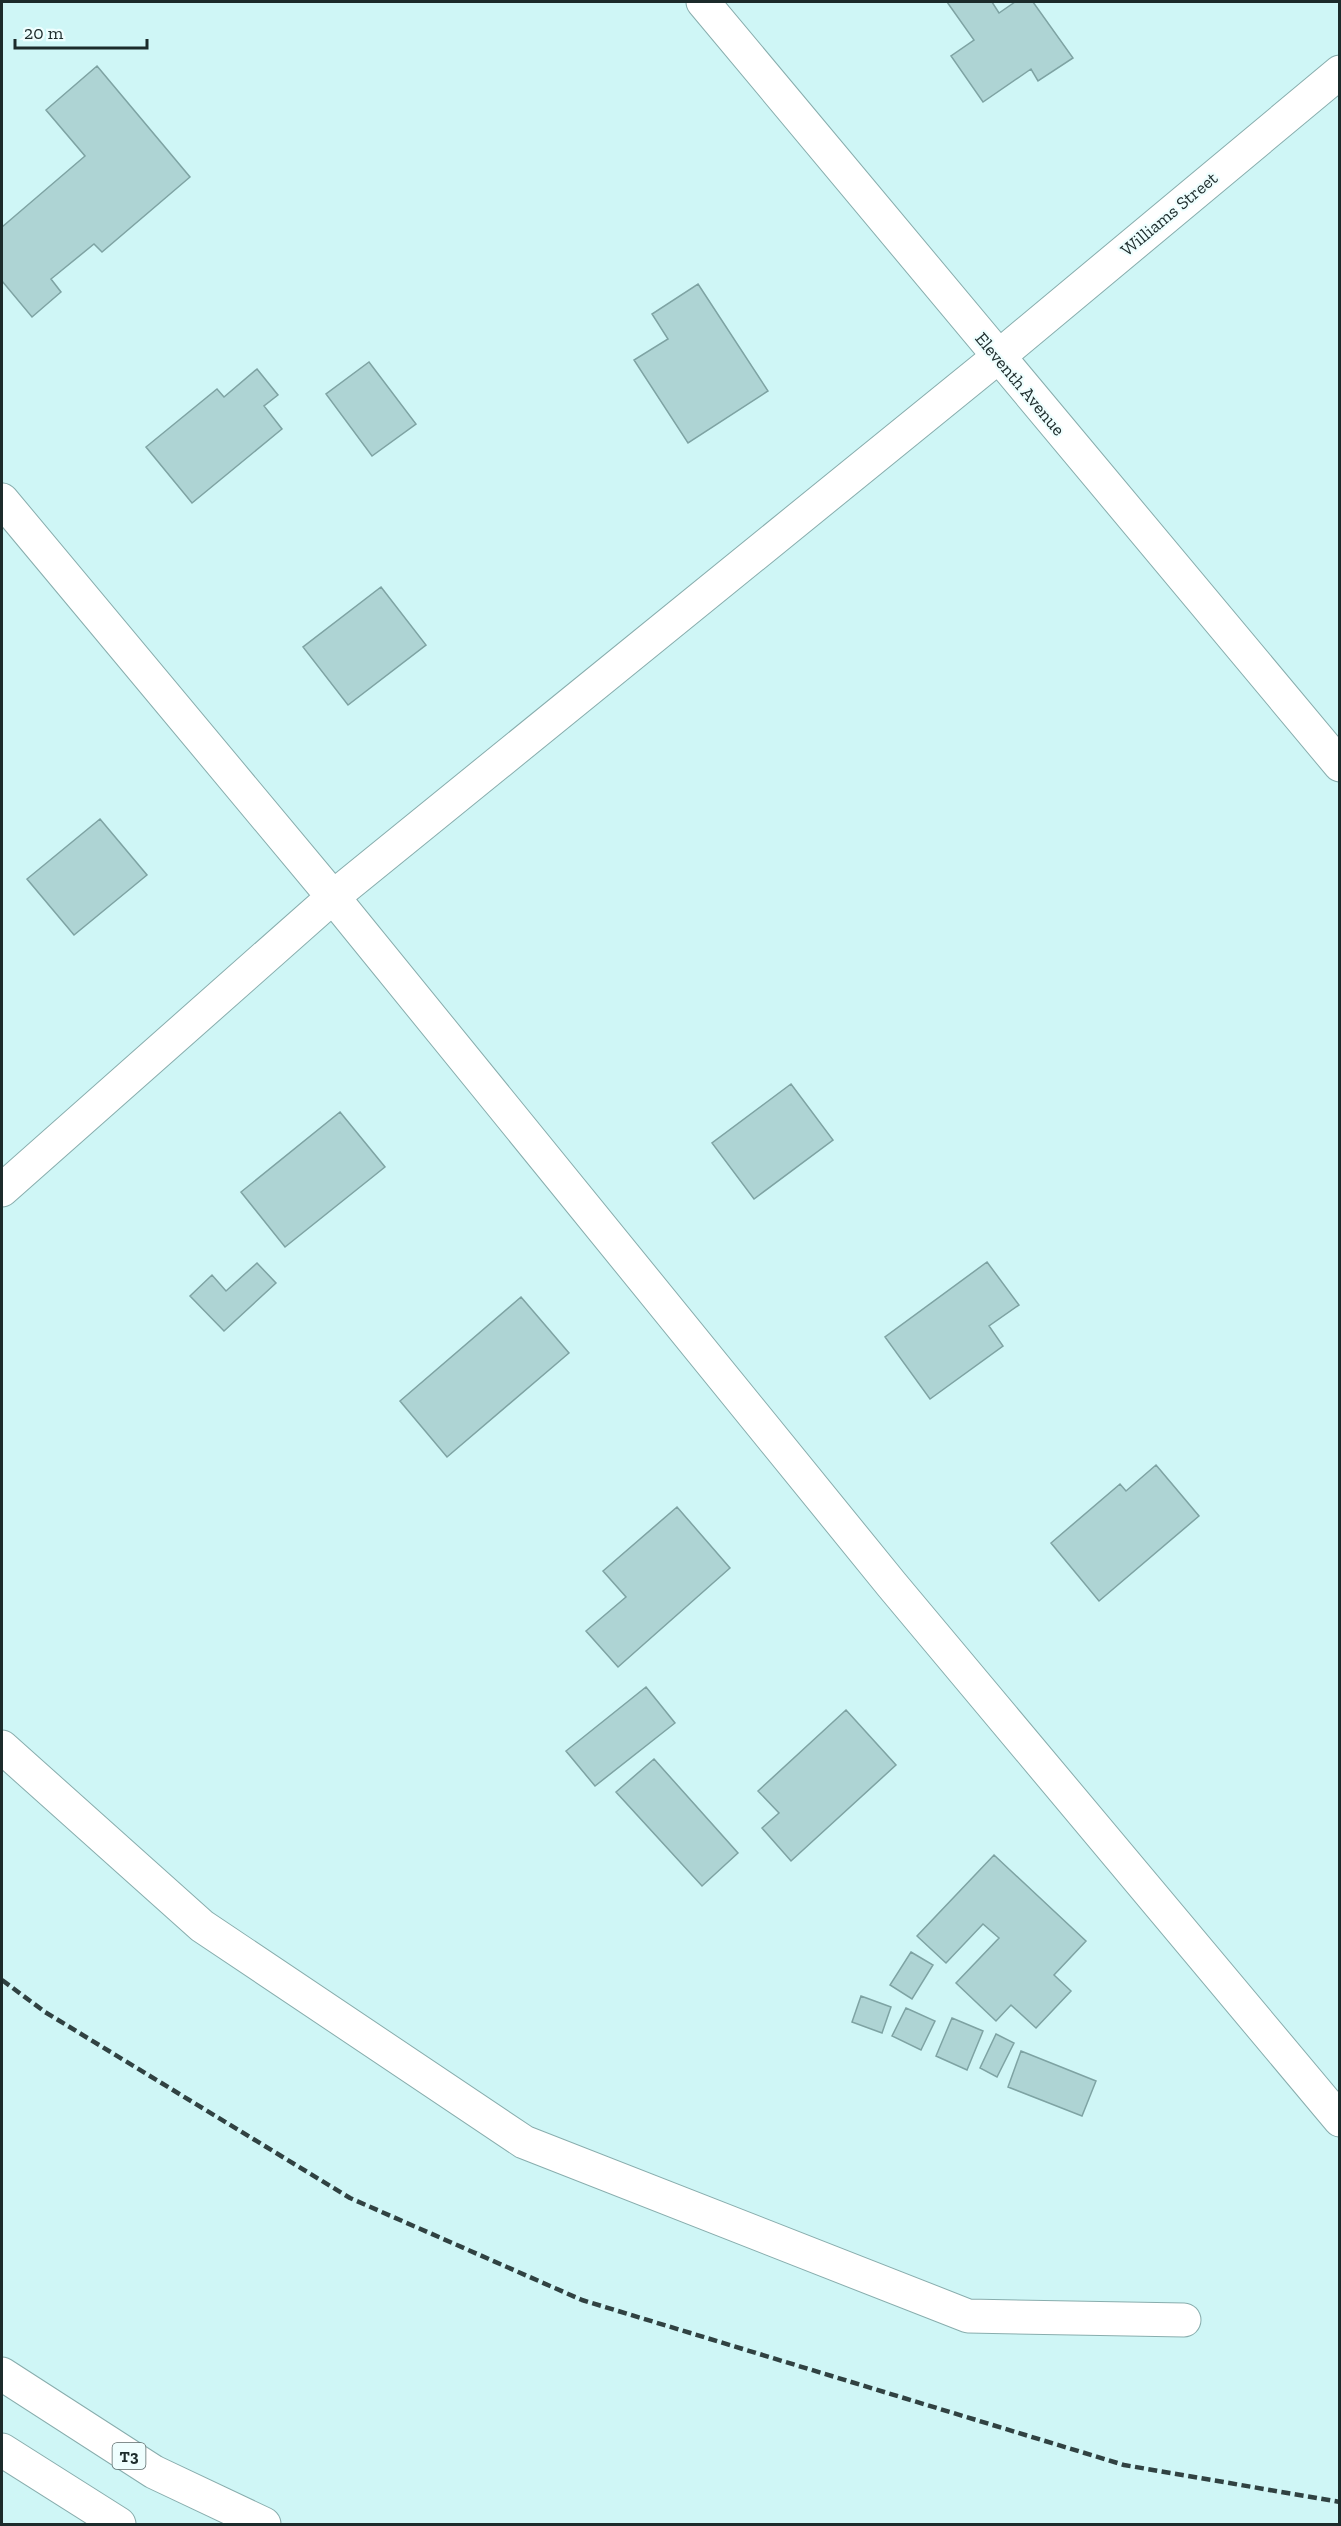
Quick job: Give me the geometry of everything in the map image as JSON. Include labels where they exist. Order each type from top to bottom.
[{"type":"main road","name":"Eleventh Avenue","points":[[703,2],[1340,765]]},
{"type":"main road","name":"Williams Street","points":[[2,1190],[333,897],[998,357],[1340,72]]},
{"type":"main road","points":[[2,500],[333,897],[892,1586],[1340,2120]]},
{"type":"main road","points":[[2,1747],[202,1926],[524,2142],[968,2316],[1184,2320]]},
{"type":"main road","name":"T3","points":[[2,2374],[154,2472],[264,2524]]},
{"type":"main road","points":[[2,2450],[119,2524]]},
{"type":"building","points":[[947,2],[992,2],[999,13],[1015,2],[1033,2],[1073,58],[1038,81],[1031,69],[983,102],[951,56],[974,40]]},
{"type":"building","points":[[97,66],[190,177],[102,252],[94,244],[51,279],[61,292],[32,317],[2,281],[2,227],[85,156],[46,110]]},
{"type":"building","points":[[698,284],[768,391],[688,443],[634,360],[668,339],[652,314]]},
{"type":"building","points":[[369,362],[416,424],[372,456],[326,394]]},
{"type":"building","points":[[257,369],[278,395],[264,406],[282,429],[192,503],[146,447],[217,389],[224,397]]},
{"type":"building","points":[[381,587],[426,645],[348,705],[303,647]]},
{"type":"building","points":[[100,819],[147,875],[74,935],[27,879]]},
{"type":"building","points":[[791,1084],[833,1140],[754,1199],[712,1143]]},
{"type":"building","points":[[340,1112],[385,1167],[285,1247],[241,1192]]},
{"type":"building","points":[[987,1262],[1019,1305],[989,1326],[1003,1346],[930,1399],[885,1337]]},
{"type":"building","points":[[257,1263],[276,1283],[224,1331],[190,1296],[212,1275],[226,1291]]},
{"type":"building","points":[[521,1297],[569,1353],[447,1457],[400,1401]]},
{"type":"building","points":[[1156,1465],[1199,1516],[1099,1601],[1051,1543],[1120,1484],[1126,1491]]},
{"type":"building","points":[[677,1507],[730,1568],[618,1667],[586,1631],[626,1597],[603,1571]]},
{"type":"building","points":[[646,1687],[675,1723],[595,1786],[566,1751]]},
{"type":"building","points":[[846,1710],[896,1765],[791,1861],[762,1828],[779,1813],[758,1791]]},
{"type":"building","points":[[654,1759],[738,1853],[702,1886],[616,1792]]},
{"type":"building","points":[[994,1855],[1086,1941],[1054,1975],[1071,1991],[1036,2028],[1011,2005],[996,2021],[956,1983],[999,1938],[983,1924],[946,1963],[917,1936]]},
{"type":"building","points":[[911,1952],[933,1965],[912,1999],[890,1985]]},
{"type":"building","points":[[861,1996],[891,2007],[882,2033],[852,2022]]},
{"type":"building","points":[[906,2008],[935,2021],[921,2050],[892,2036]]},
{"type":"building","points":[[952,2018],[983,2031],[967,2070],[936,2056]]},
{"type":"building","points":[[996,2034],[1014,2043],[997,2077],[980,2068]]},
{"type":"building","points":[[1021,2051],[1096,2081],[1082,2116],[1008,2087]]},
{"type":"railway","points":[[2,1980],[45,2012],[350,2198],[582,2300],[1124,2465],[1340,2502]]}]
